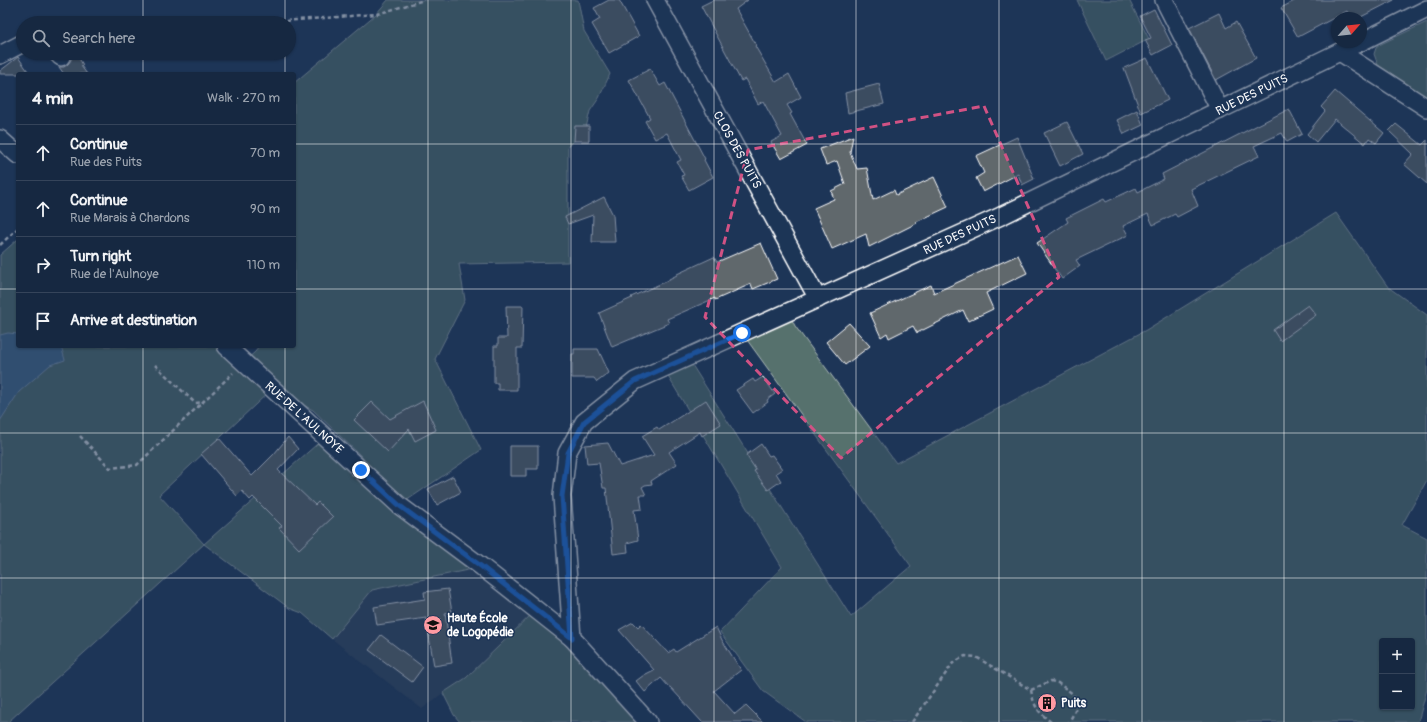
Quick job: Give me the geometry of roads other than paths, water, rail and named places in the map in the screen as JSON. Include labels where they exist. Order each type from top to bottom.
[{"type":"street","name":"CLOS DES PUITS","points":[[655,0],[818,299]]},
{"type":"street","points":[[1164,0],[1220,110]]},
{"type":"street","name":"RUE DES PUITS","points":[[1367,39],[1427,9]]},
{"type":"street","points":[[0,55],[16,47]]},
{"type":"street","name":"RUE DES PUITS","points":[[572,638],[562,496],[568,453],[584,422],[635,381],[1001,216],[1348,48]]},
{"type":"street","points":[[1340,52],[1427,108]]},
{"type":"street","points":[[0,139],[16,153]]},
{"type":"street","name":"RUE DE L'AULNOYE","points":[[228,348],[400,506],[482,567],[572,638],[648,722]]},
{"type":"place","name":"Haute École de Logopédie","points":[[433,625]]},
{"type":"place","name":"Puits","points":[[1047,703]]}]
